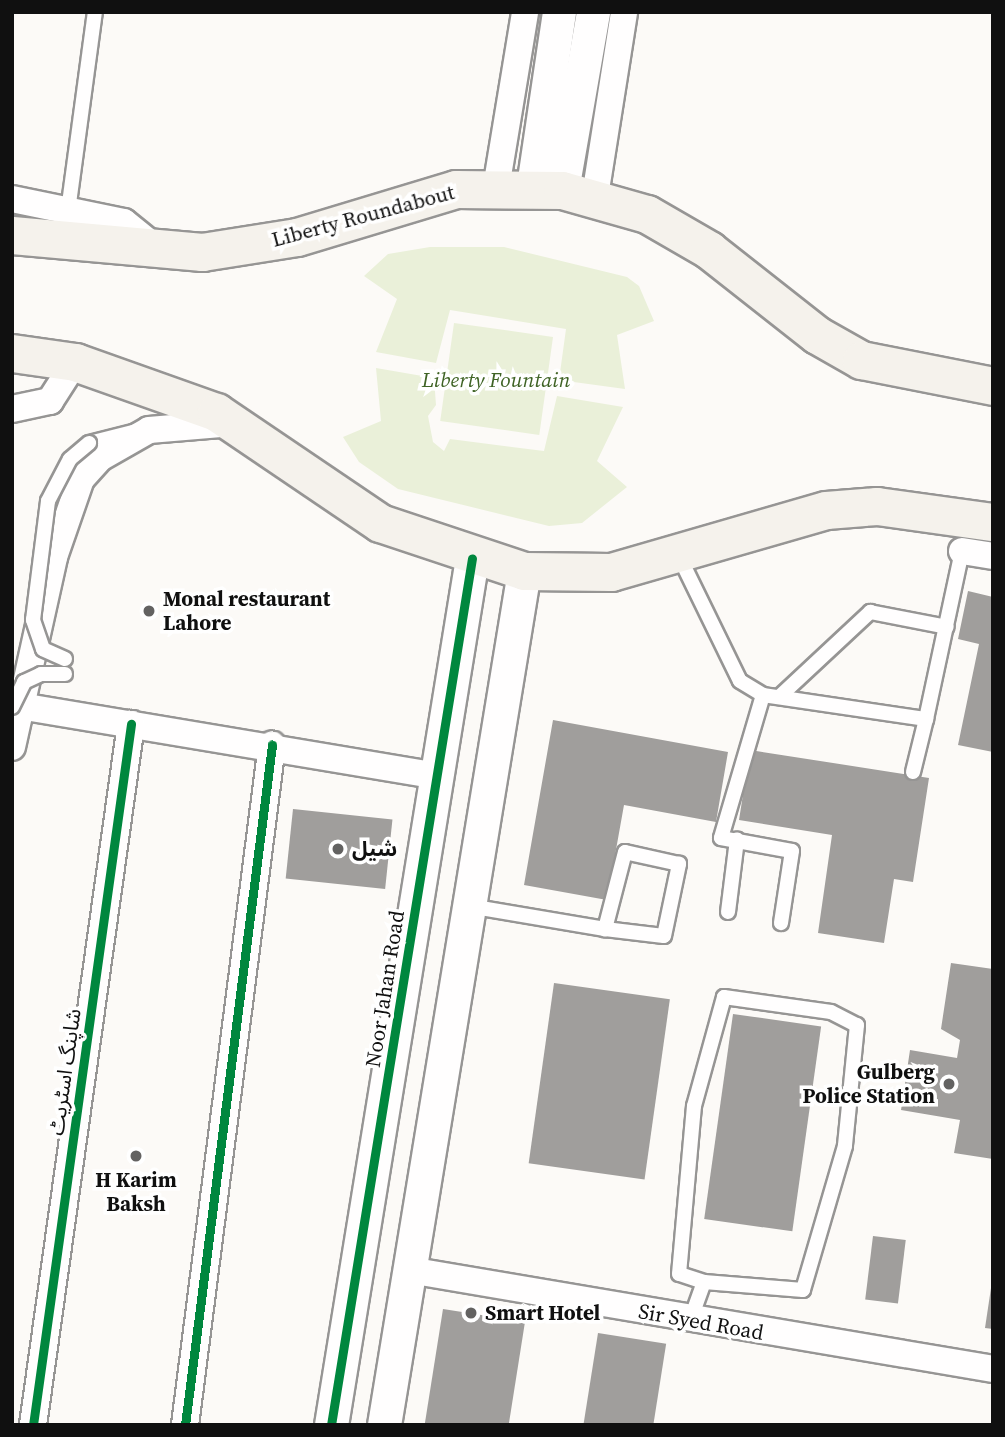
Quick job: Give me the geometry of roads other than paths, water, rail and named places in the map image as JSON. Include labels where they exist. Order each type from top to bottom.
[{"type":"main road","name":"Liberty Roundabout","points":[[12,235],[161,252],[202,252],[297,237],[456,189],[563,191],[647,214],[709,250],[817,335],[861,360],[993,386]]},
{"type":"main road","points":[[12,353],[75,362],[225,417],[380,523],[472,558],[524,571],[611,572],[826,510],[877,506],[975,531]]},
{"type":"street","points":[[496,188],[525,12]]},
{"type":"street","points":[[559,12],[563,191]]},
{"type":"street","points":[[563,191],[593,12]]},
{"type":"street","points":[[563,191],[624,12]]},
{"type":"street","points":[[12,198],[124,222],[161,252]]},
{"type":"street","points":[[12,409],[50,401],[75,362]]},
{"type":"street","points":[[12,747],[16,707],[54,556],[80,479],[100,458],[149,430],[225,417]]},
{"type":"street","points":[[975,531],[993,556]]},
{"type":"street","name":"Noor Jahan Road","points":[[331,1425],[472,558]]},
{"type":"street","points":[[384,1425],[524,571]]},
{"type":"street","points":[[16,707],[272,745],[437,776]]},
{"type":"street","name":"شاپنگ اسٹریٹ","points":[[33,1425],[131,723]]},
{"type":"street","points":[[185,1425],[272,745]]},
{"type":"street","name":"Sir Syed Road","points":[[409,1270],[690,1321],[993,1369]]},
{"type":"lane","points":[[68,211],[95,12]]},
{"type":"lane","points":[[16,707],[24,682],[65,667],[43,649],[33,620],[48,500],[70,459],[89,443],[109,433],[149,430]]},
{"type":"lane","points":[[913,772],[947,627],[975,531]]},
{"type":"lane","points":[[677,551],[740,681],[763,695],[926,719]]},
{"type":"lane","points":[[779,697],[870,612],[947,627]]},
{"type":"lane","points":[[763,695],[722,838],[792,851],[781,923]]},
{"type":"lane","points":[[727,912],[737,840]]},
{"type":"lane","points":[[469,906],[605,929],[664,936],[679,864],[625,852],[605,929]]},
{"type":"lane","points":[[724,997],[831,1013],[857,1026],[845,1146],[803,1290],[704,1282],[679,1274],[694,1106],[724,997]]},
{"type":"lane","points":[[690,1321],[704,1282]]},
{"type":"place","name":"Monal restaurant Lahore","points":[[149,611]]},
{"type":"place","name":"شیل","points":[[338,849]]},
{"type":"place","name":"Gulberg Police Station","points":[[949,1084]]},
{"type":"place","name":"H Karim Baksh","points":[[136,1156]]},
{"type":"place","name":"Smart Hotel","points":[[471,1313]]},
{"type":"park label","name":"Liberty Fountain","points":[[496,380]]}]
